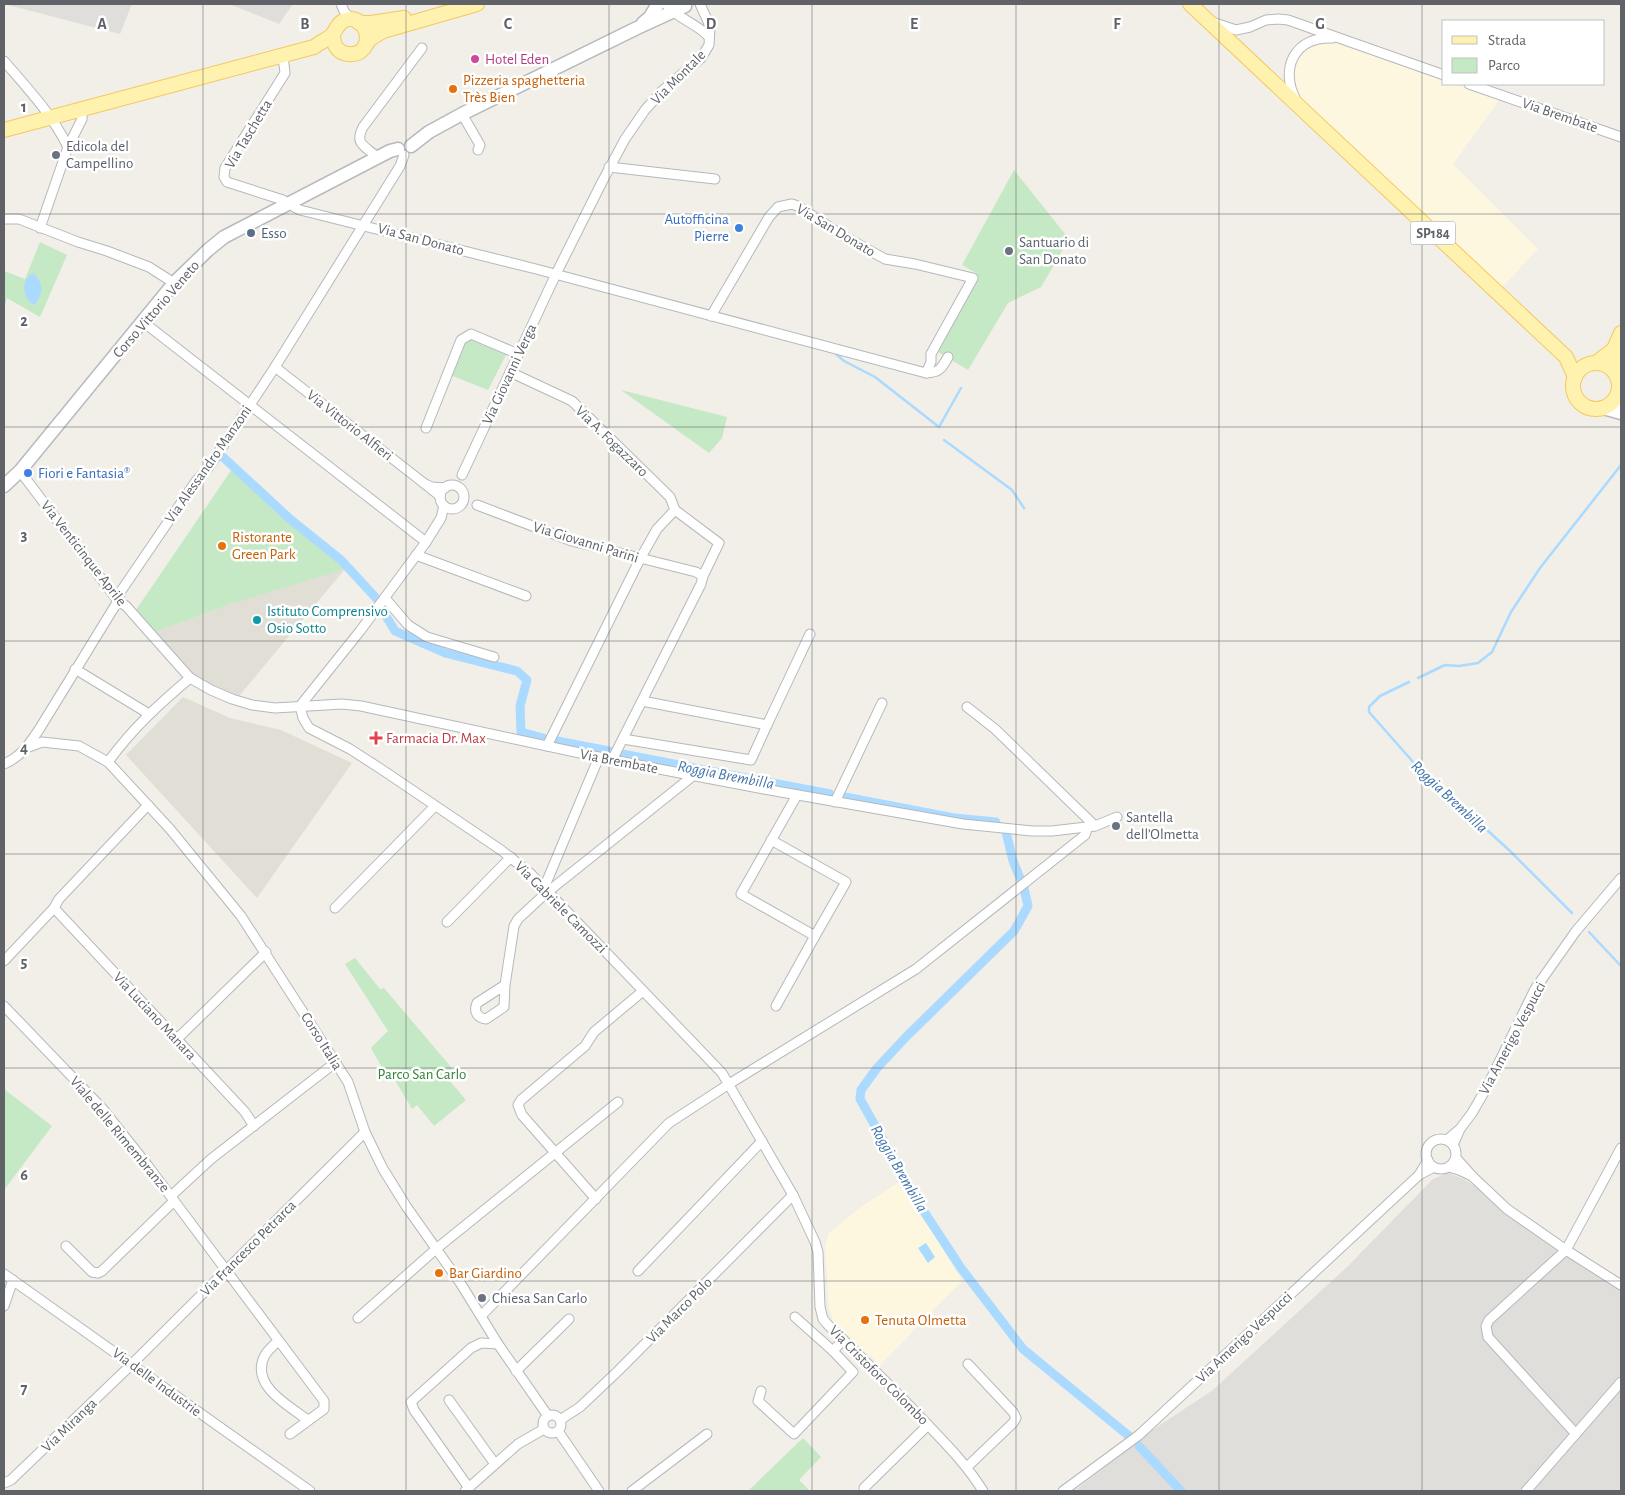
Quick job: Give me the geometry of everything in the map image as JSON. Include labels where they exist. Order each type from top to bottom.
[{"type":"main road","points":[[4,130],[314,47],[333,49],[344,54],[354,54],[364,47],[370,39],[383,32],[477,4]]},
{"type":"main road","name":"SP184","points":[[1190,4],[1566,358],[1575,377],[1573,390],[1579,402],[1590,408],[1603,408]]},
{"type":"main road","points":[[314,47],[344,21],[371,24],[419,15],[437,15]]},
{"type":"main road","points":[[357,22],[367,34],[367,41],[364,47]]},
{"type":"main road","points":[[335,30],[335,46],[344,54]]},
{"type":"main road","points":[[1603,408],[1620,396],[1619,380],[1614,371],[1614,349],[1621,333]]},
{"type":"main road","points":[[1575,377],[1581,368],[1594,363],[1614,349]]},
{"type":"main road","name":"SP184","points":[[1566,358],[1578,362],[1606,365],[1614,371]]},
{"type":"street","points":[[637,28],[650,17],[658,4]]},
{"type":"street","points":[[700,4],[710,26],[709,36]]},
{"type":"street","points":[[680,6],[698,27],[709,36]]},
{"type":"street","name":"Corso Vittorio Veneto","points":[[4,486],[20,471],[174,283],[224,237],[390,150],[404,150],[428,132],[462,114],[680,6]]},
{"type":"street","points":[[335,30],[342,7],[357,22]]},
{"type":"street","points":[[1206,19],[1226,28],[1236,30],[1271,19],[1288,20],[1442,74]]},
{"type":"street","name":"Via Montale","points":[[556,274],[609,167],[625,139],[645,110],[662,91],[701,58],[709,45],[709,36]]},
{"type":"street","points":[[1301,108],[1291,91],[1288,80],[1288,71],[1293,56],[1302,47],[1317,40],[1341,38]]},
{"type":"street","points":[[377,157],[363,145],[358,135],[422,48]]},
{"type":"street","name":"Via Taschetta","points":[[283,56],[285,73],[225,168],[224,173],[227,182],[288,203]]},
{"type":"street","points":[[4,61],[46,109],[58,126],[68,147]]},
{"type":"street","name":"Via Brembate","points":[[1472,85],[1621,137]]},
{"type":"street","points":[[40,228],[68,147],[82,119],[82,108]]},
{"type":"street","points":[[462,114],[480,145],[478,150]]},
{"type":"street","name":"Via Alessandro Manzoni","points":[[4,764],[14,760],[26,748],[40,728],[118,600],[121,591],[196,481],[209,467],[275,367],[400,166],[404,150]]},
{"type":"street","points":[[609,167],[715,179]]},
{"type":"street","name":"Via San Donato","points":[[288,203],[300,210],[556,274],[711,316],[926,372],[931,362],[931,354],[973,278],[885,259],[792,204],[778,207],[769,217],[711,316]]},
{"type":"street","points":[[4,219],[19,219],[149,266],[174,283]]},
{"type":"street","name":"Via Giovanni Verga","points":[[463,493],[460,483],[462,475],[556,274]]},
{"type":"street","points":[[142,321],[426,542]]},
{"type":"street","points":[[426,428],[460,340],[472,334],[518,354]]},
{"type":"street","points":[[926,372],[934,373],[943,367],[948,358]]},
{"type":"street","name":"Via Vittorio Alfieri","points":[[275,367],[425,484],[463,493]]},
{"type":"street","name":"Via A. Fogazzaro","points":[[510,372],[572,401],[670,497],[675,510]]},
{"type":"street","name":"SP184","points":[[1603,408],[1621,413]]},
{"type":"street","name":"Via Venticinque Aprile","points":[[20,471],[118,600],[126,606],[190,678],[211,690],[252,705],[275,708],[300,706]]},
{"type":"street","name":"Via Giovanni Verga","points":[[446,490],[462,475]]},
{"type":"street","points":[[300,706],[426,542],[441,518],[446,490]]},
{"type":"street","points":[[460,506],[463,493]]},
{"type":"street","name":"Via Giovanni Parini","points":[[463,493],[477,505],[572,541],[700,574]]},
{"type":"street","name":"Via Giovanni Parini","points":[[444,506],[450,509],[460,506],[477,505]]},
{"type":"street","points":[[547,746],[640,559],[657,529],[675,510],[719,542],[700,574],[701,584],[612,760]]},
{"type":"street","points":[[416,555],[526,596]]},
{"type":"street","points":[[384,598],[408,624],[427,637],[494,657]]},
{"type":"street","points":[[623,739],[751,760],[810,634]]},
{"type":"street","points":[[75,670],[150,714]]},
{"type":"street","points":[[108,762],[128,736],[190,678]]},
{"type":"street","points":[[642,701],[767,726]]},
{"type":"street","points":[[836,802],[882,703]]},
{"type":"street","name":"Via Brembate","points":[[300,706],[342,704],[362,706],[612,760],[963,824],[1052,831],[1092,826],[1116,817]]},
{"type":"street","name":"Via Gabriele Camozzi","points":[[300,706],[303,718],[309,728],[350,749],[511,858],[547,890],[722,1073],[729,1084]]},
{"type":"street","points":[[481,1316],[669,1123],[916,969],[1085,835],[1092,826],[996,729],[967,707]]},
{"type":"street","name":"Corso Italia","points":[[26,748],[42,742],[79,746],[108,762],[148,805],[241,916],[266,952],[348,1082],[365,1132],[383,1169],[516,1371],[548,1416]]},
{"type":"street","points":[[547,890],[599,757]]},
{"type":"street","points":[[505,985],[515,923],[547,890],[694,775]]},
{"type":"street","points":[[797,795],[741,894],[815,936]]},
{"type":"street","points":[[4,961],[148,805]]},
{"type":"street","points":[[335,908],[436,806]]},
{"type":"street","points":[[771,840],[846,882],[776,1006]]},
{"type":"street","points":[[447,922],[511,858]]},
{"type":"street","name":"Via Amerigo Vespucci","points":[[1063,1491],[1139,1435],[1431,1164],[1427,1151],[1431,1143],[1439,1139],[1450,1143],[1472,1113],[1487,1087],[1535,989],[1576,930],[1621,878]]},
{"type":"street","name":"Via Luciano Manara","points":[[54,908],[245,1112],[254,1126]]},
{"type":"street","points":[[177,1039],[266,952]]},
{"type":"street","points":[[596,1199],[522,1115],[518,1105],[521,1100],[585,1046],[594,1032],[643,991]]},
{"type":"street","name":"Viale delle Rimembranze","points":[[4,1006],[102,1108],[226,1268],[324,1401],[324,1409],[308,1420]]},
{"type":"street","points":[[66,1246],[92,1272],[98,1273],[102,1271],[211,1159],[336,1062]]},
{"type":"street","name":"Via Cristoforo Colombo","points":[[729,1084],[793,1195],[815,1242],[818,1252],[820,1307],[824,1319],[903,1398],[967,1466],[983,1491]]},
{"type":"street","points":[[358,1318],[436,1249],[618,1102]]},
{"type":"street","name":"Via Francesco Petrarca","points":[[132,1364],[226,1268],[365,1132]]},
{"type":"street","points":[[638,1271],[762,1141]]},
{"type":"street","points":[[1450,1143],[1455,1149],[1456,1158],[1472,1176],[1507,1208],[1566,1250],[1621,1284]]},
{"type":"street","points":[[1576,1434],[1488,1337],[1486,1331],[1489,1320],[1566,1250],[1621,1148]]},
{"type":"street","points":[[1449,1167],[1456,1158]]},
{"type":"street","points":[[1431,1164],[1441,1169],[1449,1167],[1460,1170],[1472,1176]]},
{"type":"street","name":"Via Marco Polo","points":[[560,1420],[580,1407],[619,1370],[793,1195]]},
{"type":"street","name":"Via delle Industrie","points":[[4,1274],[310,1491]]},
{"type":"street","points":[[4,1306],[13,1280]]},
{"type":"street","points":[[761,1390],[758,1401],[794,1434],[853,1372],[795,1317]]},
{"type":"street","points":[[516,1371],[569,1319]]},
{"type":"street","points":[[833,1351],[843,1340]]},
{"type":"street","points":[[278,1341],[265,1355],[261,1369],[264,1381],[272,1394],[308,1420],[290,1434]]},
{"type":"street","points":[[498,1344],[481,1344],[471,1348],[411,1402],[414,1410],[467,1489],[518,1444],[544,1429]]},
{"type":"street","name":"Via Miranga","points":[[10,1491],[4,1484],[11,1480],[132,1364]]},
{"type":"street","points":[[967,1466],[1016,1418],[1013,1412],[968,1364]]},
{"type":"street","points":[[1526,1491],[1621,1382]]},
{"type":"street","points":[[449,1400],[495,1464]]},
{"type":"street","points":[[555,1415],[560,1420],[561,1427],[558,1431],[551,1433],[544,1429],[543,1423],[548,1416],[555,1415]]},
{"type":"street","points":[[864,1488],[928,1425]]},
{"type":"street","points":[[558,1431],[599,1491]]},
{"type":"street","points":[[632,1491],[707,1434]]},
{"type":"shaded area","points":[[4,4],[132,4],[120,34]]},
{"type":"shaded area","points":[[229,4],[293,4],[279,24]]},
{"type":"shaded area","points":[[1325,42],[1340,42],[1442,78],[1442,85],[1460,85],[1500,99],[1453,164],[1538,249],[1500,289],[1305,103],[1297,93],[1292,74],[1296,61],[1302,52]]},
{"type":"shaded area","points":[[345,569],[239,696],[198,679],[181,663],[155,632],[259,593]]},
{"type":"shaded area","points":[[183,697],[230,718],[281,730],[352,763],[257,898],[126,755]]},
{"type":"shaded area","points":[[1448,1173],[1464,1179],[1621,1280],[1621,1491],[1074,1491],[1154,1429],[1213,1390],[1348,1266],[1433,1179]]},
{"type":"shaded area","points":[[902,1180],[962,1281],[880,1365],[834,1323],[829,1308],[825,1246],[829,1233],[861,1207]]},
{"type":"green space","points":[[1014,170],[1069,239],[1041,287],[1008,303],[968,370],[935,350],[976,273],[962,265]]},
{"type":"green space","points":[[40,242],[67,255],[40,317],[7,298],[4,308],[4,271],[25,279]]},
{"type":"green space","points":[[464,331],[508,351],[488,390],[445,373]]},
{"type":"green space","points":[[621,390],[727,417],[722,438],[709,453]]},
{"type":"green space","points":[[232,469],[345,569],[233,603],[155,632],[136,610]]},
{"type":"green space","name":"Parco San Carlo","points":[[355,958],[380,989],[384,988],[456,1073],[448,1079],[466,1100],[434,1126],[417,1105],[412,1109],[389,1070],[384,1071],[371,1048],[388,1031],[345,964]]},
{"type":"green space","points":[[4,1089],[52,1126],[4,1190]]},
{"type":"green space","points":[[803,1438],[821,1457],[799,1480],[810,1491],[748,1491]]},
{"type":"water","points":[[33,273],[41,285],[40,297],[34,305],[27,298],[24,289],[26,280]]},
{"type":"water","points":[[926,1243],[935,1257],[928,1263],[918,1248]]},
{"type":"waterway","points":[[835,353],[844,361],[875,377],[939,427],[961,388]]},
{"type":"waterway","points":[[944,440],[1012,490],[1024,508]]},
{"type":"waterway","name":"Roggia Brembilla","points":[[224,458],[290,519],[341,560],[376,598]]},
{"type":"waterway","name":"Roggia Brembilla","points":[[1418,678],[1445,665],[1459,666],[1478,663],[1492,652],[1511,612],[1540,568],[1621,465]]},
{"type":"waterway","name":"Roggia Brembilla","points":[[383,611],[395,631],[445,653],[517,671],[527,680],[520,706],[521,732],[543,738]]},
{"type":"waterway","name":"Roggia Brembilla","points":[[1409,682],[1380,696],[1369,707],[1369,712],[1414,763],[1510,851],[1572,913]]},
{"type":"waterway","name":"Roggia Brembilla","points":[[557,741],[609,751]]},
{"type":"waterway","name":"Roggia Brembilla","points":[[622,754],[830,794]]},
{"type":"waterway","name":"Roggia Brembilla","points":[[845,797],[954,818],[996,822]]},
{"type":"waterway","name":"Roggia Brembilla","points":[[1006,832],[1013,861],[1020,878]]},
{"type":"waterway","name":"Roggia Brembilla","points":[[1024,888],[1028,906],[1014,931],[877,1068],[861,1090],[860,1099],[921,1207],[961,1268],[1023,1349],[1129,1436]]},
{"type":"waterway","name":"Roggia Brembilla","points":[[1589,932],[1621,966]]},
{"type":"waterway","name":"Roggia Brembilla","points":[[1139,1446],[1181,1491]]},
{"type":"place","name":"Hotel Eden","points":[[475,59]]},
{"type":"place","name":"Pizzeria spaghetteria Très Bien","points":[[453,89]]},
{"type":"place","name":"Edicola del Campellino","points":[[56,155]]},
{"type":"place","name":"Autofficina Pierre","points":[[739,228]]},
{"type":"place","name":"Esso","points":[[251,233]]},
{"type":"place","name":"Santuario di San Donato","points":[[1009,251]]},
{"type":"place","name":"Fiori e Fantasia®","points":[[28,473]]},
{"type":"place","name":"Ristorante Green Park","points":[[222,546]]},
{"type":"place","name":"Istituto Comprensivo Osio Sotto","points":[[257,620]]},
{"type":"place","name":"Farmacia Dr. Max","points":[[376,738]]},
{"type":"place","name":"Santella dell’Olmetta","points":[[1116,826]]},
{"type":"place","name":"Bar Giardino","points":[[439,1273]]},
{"type":"place","name":"Chiesa San Carlo","points":[[482,1298]]},
{"type":"place","name":"Tenuta Olmetta","points":[[865,1320]]}]
